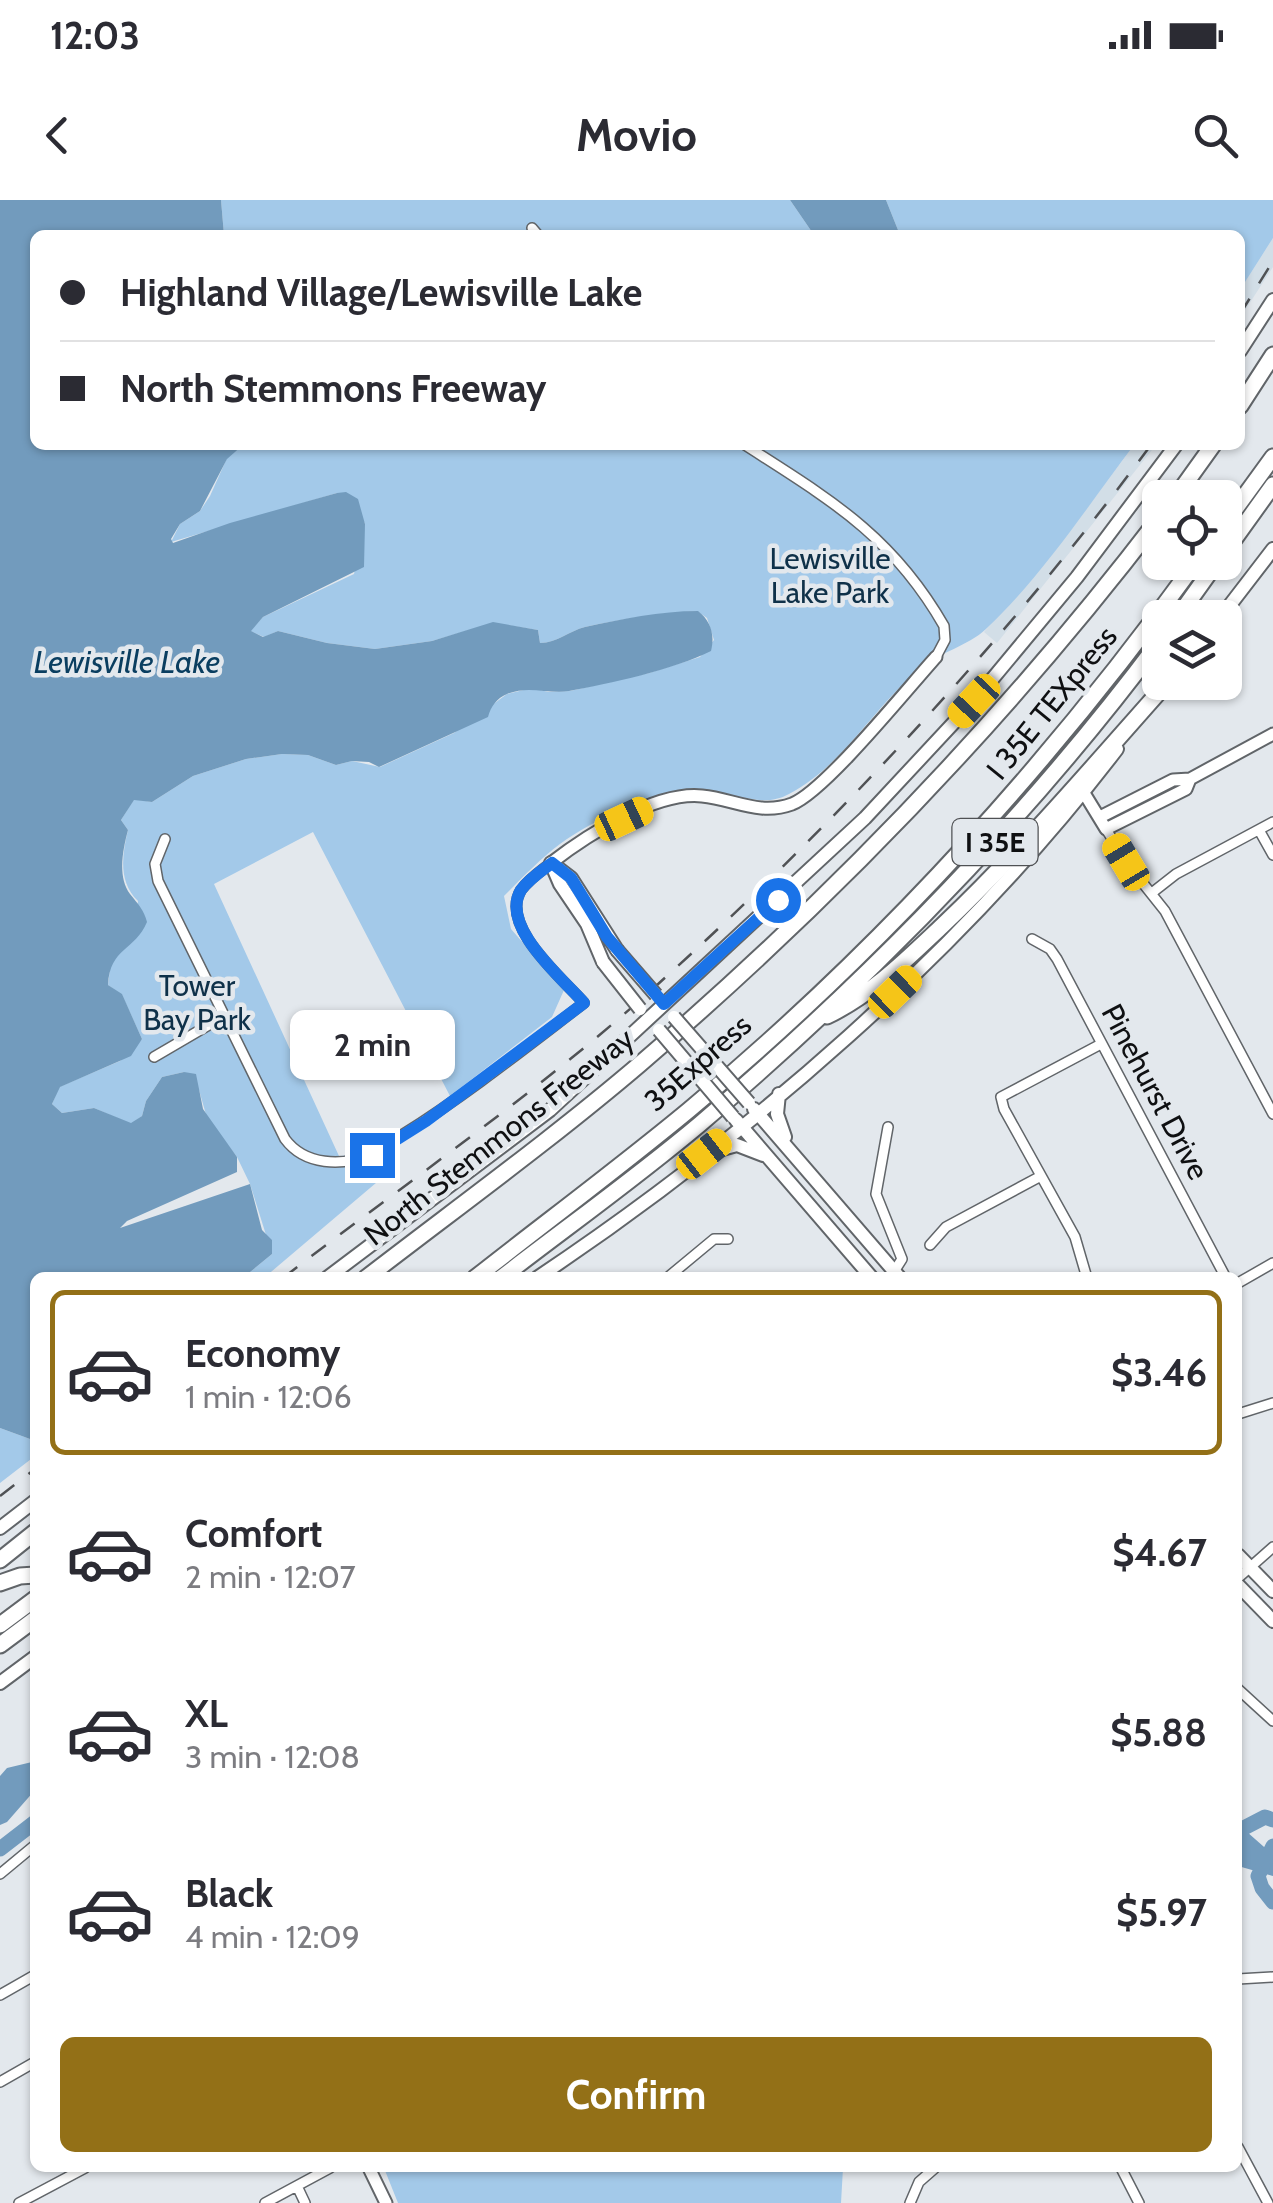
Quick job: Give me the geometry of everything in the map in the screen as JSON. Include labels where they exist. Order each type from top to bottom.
[{"type":"highway","points":[[1245,398],[1273,355]]},
{"type":"highway","points":[[1188,480],[1209,450]]},
{"type":"highway","points":[[1242,500],[1273,457]]},
{"type":"highway","points":[[1242,528],[1273,485]]},
{"type":"highway","name":"North Stemmons Freeway","points":[[374,1272],[609,1089],[793,925],[1016,694],[1142,539]]},
{"type":"highway","name":"I 35E TEXpress","points":[[942,871],[1061,739],[1182,580]]},
{"type":"highway","name":"I 35E","points":[[509,1272],[697,1126],[928,914],[1021,815],[1142,665]]},
{"type":"highway","points":[[810,1024],[851,1005],[916,951],[978,892],[1153,700]]},
{"type":"highway","name":"35Express","points":[[482,1272],[689,1110],[832,981],[942,871]]},
{"type":"highway","points":[[0,1560],[30,1536]]},
{"type":"highway","points":[[0,1584],[30,1575]]},
{"type":"highway","points":[[0,1625],[30,1603]]},
{"type":"highway","points":[[0,1645],[30,1623]]},
{"type":"main road","points":[[1245,343],[1273,300]]},
{"type":"main road","name":"North Stemmons Freeway","points":[[335,1272],[550,1110],[644,1014],[841,841],[960,716],[1077,577],[1172,450]]},
{"type":"main road","points":[[1234,600],[1273,549]]},
{"type":"main road","points":[[546,1272],[704,1154],[737,1121],[779,1094],[874,1013],[1084,793],[1155,700]]},
{"type":"main road","points":[[552,863],[571,878],[617,950],[892,1272]]},
{"type":"main road","points":[[552,863],[560,884],[587,924],[603,962],[867,1272]]},
{"type":"main road","points":[[779,1094],[778,1120],[789,1149]]},
{"type":"main road","points":[[704,1154],[736,1145],[770,1158]]},
{"type":"main road","points":[[0,1528],[30,1505]]},
{"type":"main road","points":[[1242,1560],[1273,1591]]},
{"type":"main road","points":[[1242,1586],[1273,1621]]},
{"type":"main road","points":[[5,1679],[30,1661]]},
{"type":"main road","points":[[5,1679],[30,1668]]},
{"type":"street","points":[[552,863],[588,836],[668,799],[703,796],[760,809],[796,802],[824,779],[936,657],[945,640],[944,626],[883,545],[834,501],[753,450]]},
{"type":"street","points":[[1103,823],[1173,780],[1190,779],[1273,734]]},
{"type":"street","points":[[1084,793],[1126,862],[1153,892],[1273,1114]]},
{"type":"street","points":[[1153,892],[1176,874],[1273,822]]},
{"type":"street","points":[[1259,830],[1273,855]]},
{"type":"street","points":[[154,1056],[224,1016],[158,881],[155,864],[165,839]]},
{"type":"street","name":"North Stemmons Freeway","points":[[224,1016],[292,1148],[316,1160],[340,1163],[372,1155],[426,1121],[584,1003],[526,937],[516,919],[521,890],[552,863]]},
{"type":"street","name":"Pinehurst Drive","points":[[1032,939],[1050,949],[1057,959],[1223,1272]]},
{"type":"street","points":[[1085,1272],[1075,1237],[1001,1098],[1009,1090],[1100,1044]]},
{"type":"street","points":[[888,1127],[876,1194],[902,1254],[896,1272]]},
{"type":"street","points":[[930,1246],[946,1227],[1041,1176]]},
{"type":"street","points":[[674,1272],[714,1240],[728,1239]]},
{"type":"street","points":[[1242,1281],[1273,1263]]},
{"type":"street","points":[[1242,1413],[1273,1402]]},
{"type":"street","points":[[1242,1577],[1273,1547]]},
{"type":"street","points":[[1242,1692],[1273,1721]]},
{"type":"street","points":[[0,1874],[30,1850]]},
{"type":"street","points":[[1242,1979],[1273,1977]]},
{"type":"street","points":[[0,1994],[30,1979]]},
{"type":"street","points":[[0,2082],[30,2065]]},
{"type":"street","points":[[1242,2154],[1268,2203]]},
{"type":"street","points":[[19,2203],[77,2172]]},
{"type":"street","points":[[265,2203],[323,2172]]},
{"type":"street","points":[[371,2172],[386,2203]]},
{"type":"street","points":[[910,2203],[919,2182],[931,2172]]},
{"type":"street","points":[[1123,2172],[1140,2203]]},
{"type":"street","points":[[297,2186],[305,2203]]},
{"type":"shaded area","points":[[1273,238],[1273,267],[1245,310],[1245,282]]},
{"type":"shaded area","points":[[1130,450],[1152,450],[997,643],[984,632],[1053,553]]},
{"type":"green space","points":[[221,200],[790,200],[811,230],[224,230]]},
{"type":"green space","points":[[886,200],[1273,200],[1273,238],[1245,282],[1245,230],[898,230]]},
{"type":"green space","name":"Lewisville Lake Park","points":[[237,450],[1130,450],[1064,540],[1007,608],[979,635],[921,668],[842,752],[808,782],[789,794],[767,800],[700,790],[647,800],[574,835],[531,869],[504,896],[511,929],[564,990],[552,1017],[450,1096],[313,832],[214,884],[339,1156],[358,1155],[369,1149],[383,1177],[271,1272],[250,1272],[272,1254],[250,1184],[237,1157],[207,1118],[199,1090],[184,1072],[162,1077],[146,1101],[142,1116],[131,1124],[94,1108],[62,1113],[52,1104],[59,1087],[120,1061],[142,1039],[122,995],[108,985],[111,961],[133,941],[138,901],[124,877],[128,830],[121,820],[134,799],[152,802],[193,776],[246,759],[282,754],[308,755],[336,765],[352,761],[380,767],[454,733],[507,694],[532,688],[570,691],[649,673],[700,657],[714,640],[707,618],[697,611],[599,624],[540,643],[538,630],[493,623],[432,641],[375,649],[278,631],[264,637],[250,631],[263,617],[354,574],[365,524],[360,513],[337,493],[171,542],[180,524],[200,511],[210,496],[227,458]]},
{"type":"green space","points":[[0,1428],[30,1439],[30,1460],[0,1483]]},
{"type":"green space","points":[[386,2172],[843,2172],[841,2203],[398,2203]]},
{"type":"water","name":"Lewisville Lake","points":[[0,200],[221,200],[224,230],[30,230],[30,450],[237,450],[227,459],[200,511],[180,524],[171,539],[173,543],[337,493],[346,492],[358,499],[365,524],[364,567],[263,617],[251,631],[263,637],[278,631],[375,649],[432,641],[493,622],[538,630],[540,643],[613,621],[698,611],[711,629],[711,651],[641,675],[569,691],[522,690],[507,694],[495,703],[488,717],[379,767],[352,761],[336,765],[308,755],[282,754],[246,759],[193,776],[152,802],[134,800],[121,820],[128,830],[122,871],[126,887],[147,922],[113,963],[108,985],[122,994],[142,1039],[131,1056],[60,1087],[52,1104],[62,1113],[94,1108],[131,1123],[142,1116],[146,1101],[162,1077],[184,1072],[196,1074],[203,1109],[237,1157],[237,1172],[127,1221],[120,1228],[250,1184],[262,1230],[272,1240],[272,1254],[250,1272],[30,1272],[30,1439],[0,1428]]},
{"type":"water","points":[[790,200],[886,200],[898,230],[811,230]]},
{"type":"water","points":[[30,1762],[30,1796],[0,1825],[0,1776],[7,1768]]},
{"type":"water","points":[[1242,1828],[1273,1855],[1273,1876],[1242,1867]]},
{"type":"waterway","points":[[1242,1829],[1265,1817],[1273,1820]]},
{"type":"waterway","points":[[0,1849],[30,1826]]},
{"type":"waterway","points":[[1273,1846],[1258,1876],[1273,1902]]},
{"type":"railway","points":[[1245,306],[1273,261]]},
{"type":"railway","points":[[291,1272],[567,1062],[724,923],[855,794],[979,659],[1147,450]]},
{"type":"railway","points":[[0,1496],[30,1473]]},
{"type":"route","points":[[372,1155],[426,1121],[584,1003],[526,937],[516,919],[521,890],[552,863],[571,878],[607,937],[664,1004],[778,900]]},
{"type":"park label","name":"Tower Bay Park","points":[[197,1003]]}]
